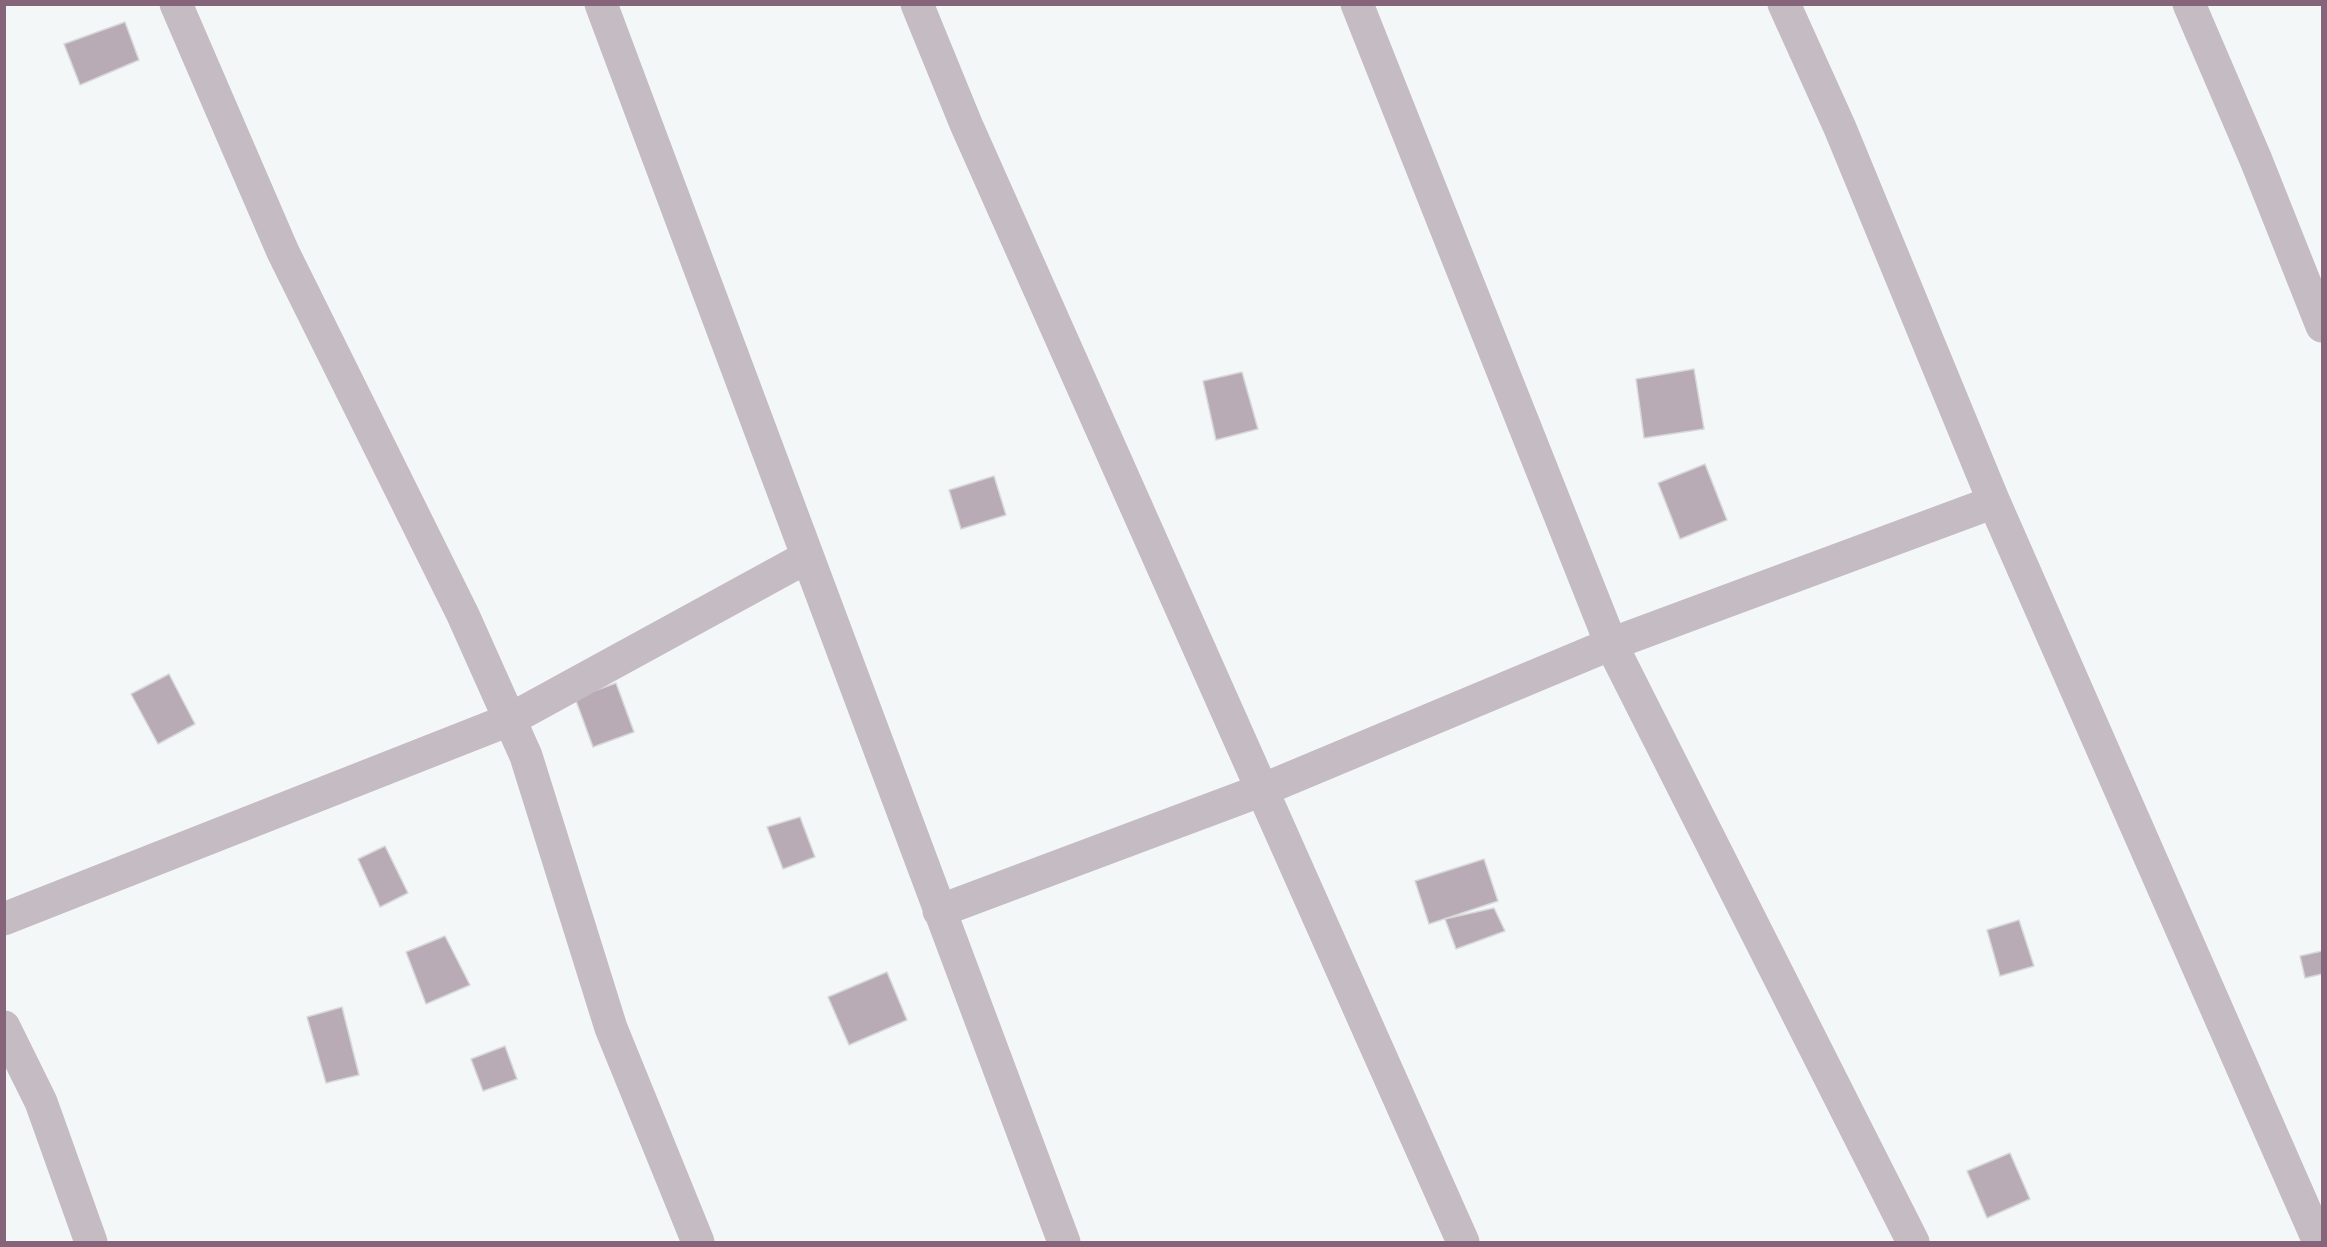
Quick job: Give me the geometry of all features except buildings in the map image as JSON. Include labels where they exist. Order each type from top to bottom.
[{"type":"street","points":[[176,4],[283,252],[463,615],[526,756],[611,1028],[698,1242]]},
{"type":"street","points":[[601,4],[1064,1242]]},
{"type":"street","points":[[917,4],[975,146],[1463,1242]]},
{"type":"street","points":[[1357,4],[1611,644],[1913,1242]]},
{"type":"street","points":[[1784,4],[1840,128],[1994,502],[2319,1242]]},
{"type":"street","points":[[2189,4],[2322,326]]},
{"type":"street","points":[[939,911],[1262,790],[1611,644],[1994,502]]},
{"type":"street","points":[[4,919],[510,720],[807,557]]},
{"type":"street","points":[[4,1027],[41,1102],[92,1242]]}]
